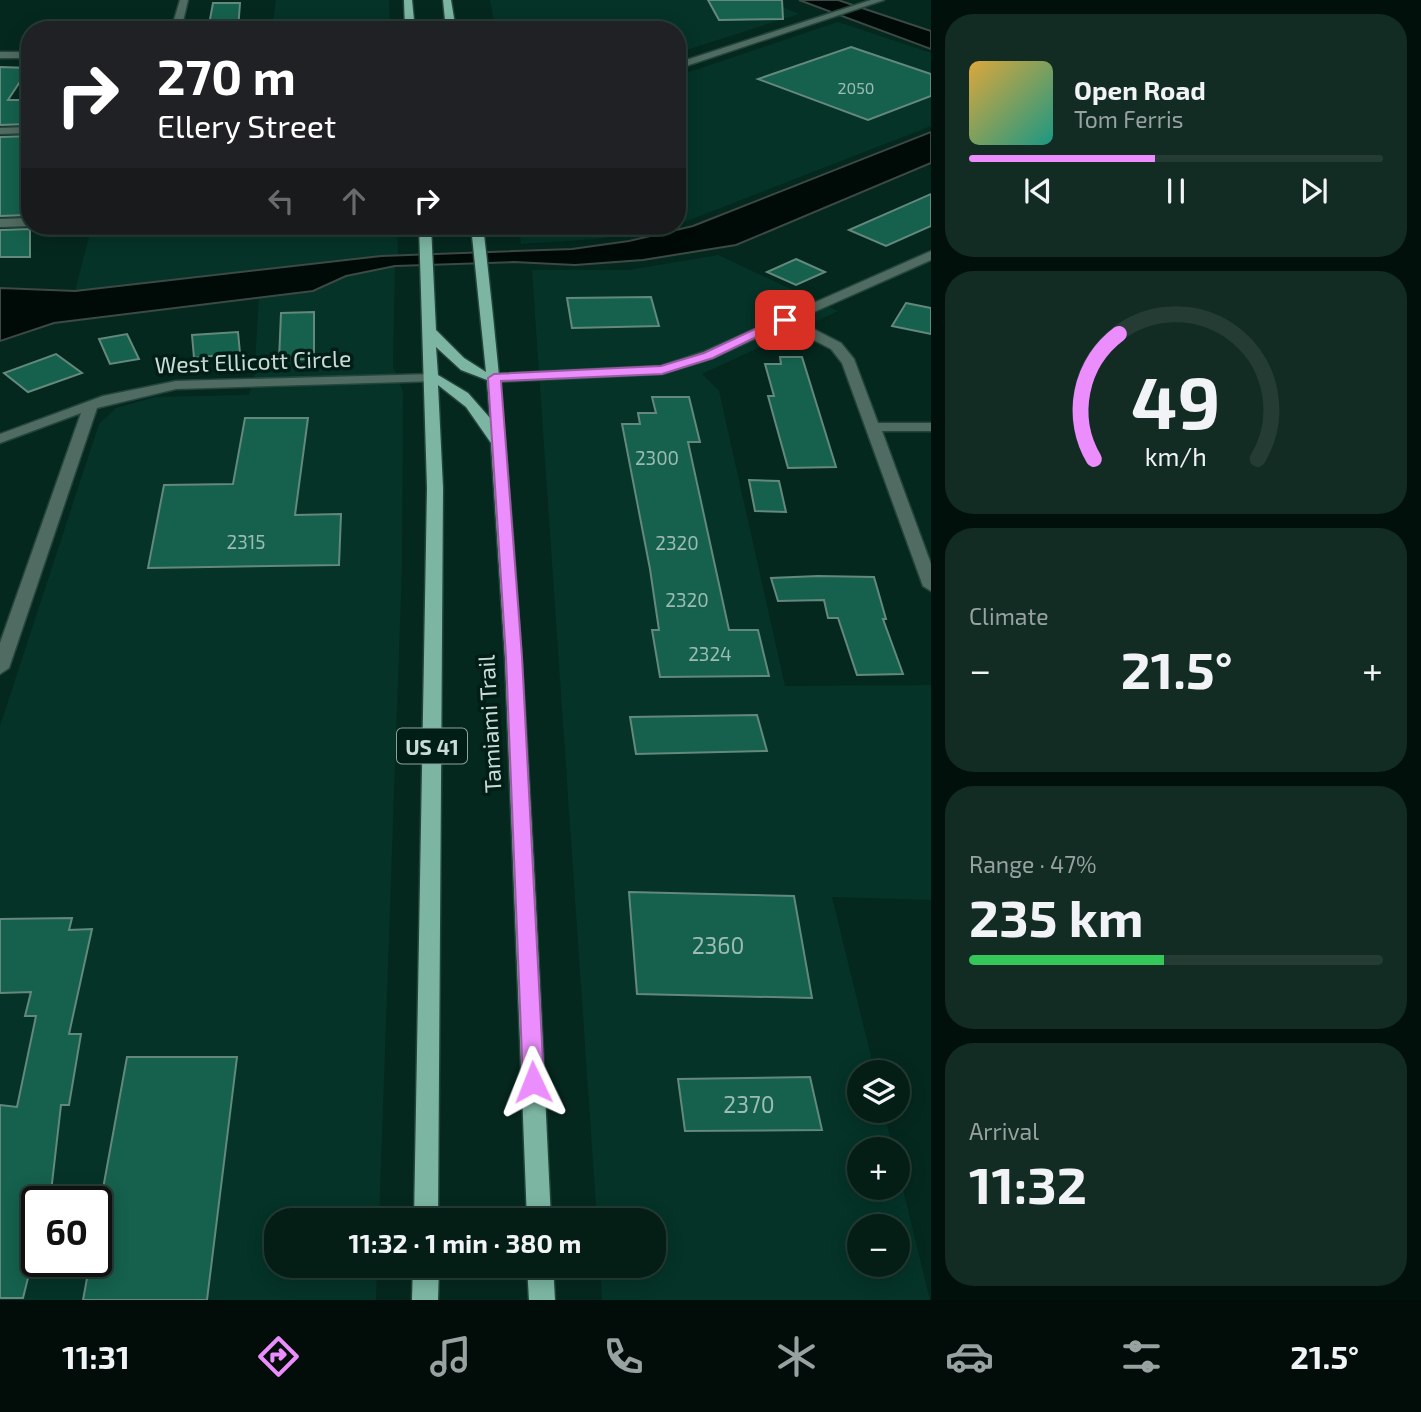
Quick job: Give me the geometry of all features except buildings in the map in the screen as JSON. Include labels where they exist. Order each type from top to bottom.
[{"type":"main road","points":[[408,0],[409,21]]},
{"type":"main road","points":[[439,0],[449,21]]},
{"type":"main road","points":[[447,0],[450,21]]},
{"type":"main road","name":"US 41","points":[[426,235],[433,378],[432,866],[426,1208]]},
{"type":"main road","name":"Tamiami Trail","points":[[479,235],[499,444],[525,867],[538,1208]]},
{"type":"main road","points":[[431,333],[460,364],[471,371],[494,378]]},
{"type":"main road","points":[[433,378],[449,383],[466,396],[499,444]]},
{"type":"main road","points":[[425,1300],[426,1278]]},
{"type":"main road","points":[[541,1278],[542,1300]]},
{"type":"street","points":[[178,21],[184,0]]},
{"type":"street","points":[[686,63],[880,0]]},
{"type":"street","points":[[0,55],[21,55]]},
{"type":"street","points":[[0,131],[21,130]]},
{"type":"street","points":[[0,223],[21,222]]},
{"type":"street","points":[[494,378],[662,370],[708,355],[931,255]]},
{"type":"street","points":[[785,320],[836,346],[849,362],[931,586]]},
{"type":"street","name":"West Ellicott Circle","points":[[0,439],[146,388],[433,378]]},
{"type":"street","points":[[0,668],[91,405]]},
{"type":"street","points":[[873,427],[931,427]]},
{"type":"shaded area","points":[[276,0],[389,0],[390,21],[273,21]]},
{"type":"shaded area","points":[[490,0],[766,0],[799,14],[686,50],[686,21],[494,21]]},
{"type":"shaded area","points":[[799,0],[838,0],[931,31],[931,49]]},
{"type":"shaded area","points":[[838,22],[931,53],[931,126],[686,221],[686,73]]},
{"type":"shaded area","points":[[931,132],[931,163],[736,245],[643,260],[575,265],[514,262],[395,266],[346,276],[313,291],[54,323],[0,341],[0,288],[75,291],[381,256],[572,249],[655,235],[686,235],[686,228]]},
{"type":"shaded area","points":[[89,235],[397,235],[398,255],[75,291]]},
{"type":"shaded area","points":[[520,235],[621,235],[597,239],[521,244]]},
{"type":"shaded area","points":[[718,255],[838,311],[702,374],[719,391],[785,686],[931,685],[931,900],[832,897],[872,1060],[847,1060],[847,1123],[887,1123],[890,1137],[847,1137],[847,1200],[906,1200],[909,1214],[847,1214],[847,1277],[910,1277],[910,1218],[930,1300],[602,1300],[601,1278],[666,1278],[666,1208],[596,1208],[532,270],[629,270]]},
{"type":"shaded area","points":[[395,266],[393,366],[403,392],[402,566],[379,1208],[264,1208],[264,1278],[377,1278],[376,1300],[0,1300],[0,726],[99,424],[116,408],[155,397],[249,395],[254,378],[259,298],[313,291],[346,276]]},
{"type":"route","points":[[533,1082],[514,657],[494,378],[662,370],[708,355],[785,320]]}]
